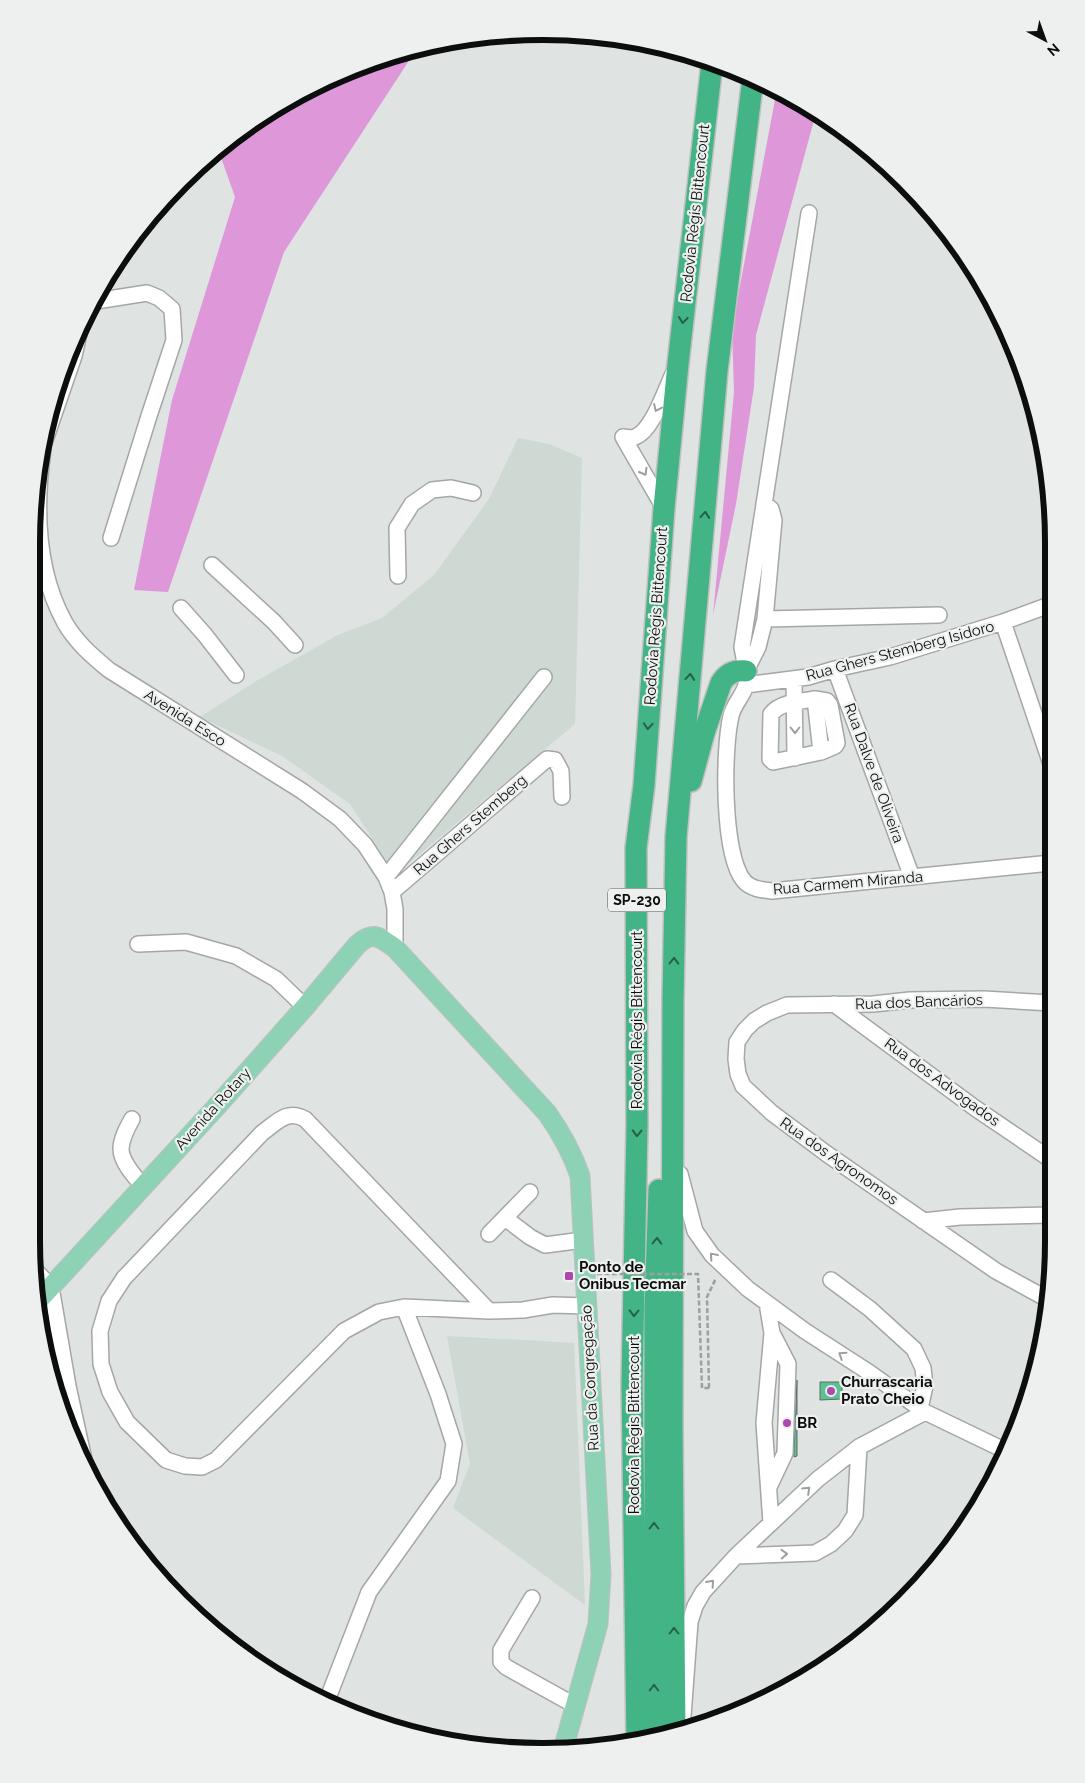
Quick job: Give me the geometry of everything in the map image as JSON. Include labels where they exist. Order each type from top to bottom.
[{"type":"highway","name":"Rodovia Régis Bittencourt","points":[[637,1734],[632,1384],[638,1126],[636,848],[644,785],[664,508],[678,364],[711,70]]},
{"type":"highway","name":"SP-230","points":[[675,1725],[673,1000],[676,837],[717,371],[752,86]]},
{"type":"highway","points":[[676,837],[704,733],[721,683],[724,678],[733,672],[746,678]]},
{"type":"highway","points":[[655,1730],[654,1309],[660,1143],[673,1000]]},
{"type":"highway","points":[[673,1125],[680,1174],[686,1355],[681,1388],[685,1512],[673,1565]]},
{"type":"main road","name":"Avenida Rotary","points":[[43,1295],[305,1007],[365,938],[378,936],[395,948]]},
{"type":"main road","name":"Rua da Congregação","points":[[395,948],[547,1113],[563,1135],[574,1156],[580,1176],[602,1574],[598,1624],[565,1742]]},
{"type":"street","points":[[746,678],[742,647],[809,213]]},
{"type":"street","points":[[102,301],[147,293],[159,298],[172,309],[174,340],[111,538]]},
{"type":"street","points":[[664,508],[623,437],[633,438],[650,424],[678,364]]},
{"type":"street","points":[[398,576],[397,528],[412,504],[432,490],[450,488],[473,493]]},
{"type":"street","name":"Rua Carmem Miranda","points":[[764,503],[771,509],[774,520],[765,619],[758,647],[731,715],[726,769],[726,816],[733,856],[738,872],[745,883],[761,890],[772,891],[1045,865]]},
{"type":"street","name":"Avenida Esco","points":[[40,533],[44,563],[56,604],[66,624],[86,652],[109,670],[302,791],[340,818],[365,845],[386,878],[392,892],[395,909],[395,948]]},
{"type":"street","points":[[40,572],[44,563]]},
{"type":"street","points":[[212,565],[274,622],[295,645]]},
{"type":"street","name":"Rua Ghers Stemberg Isidoro","points":[[746,678],[794,679],[890,657],[1003,622],[1045,607]]},
{"type":"street","points":[[181,608],[236,675]]},
{"type":"street","points":[[765,619],[939,614]]},
{"type":"street","points":[[1003,622],[1045,746]]},
{"type":"street","name":"Rua Dalve de Oliveira","points":[[836,669],[912,877]]},
{"type":"street","points":[[386,878],[544,677]]},
{"type":"street","points":[[794,679],[795,758]]},
{"type":"street","points":[[815,699],[827,701],[830,705],[838,743],[821,752],[773,762],[770,760],[772,714],[775,709],[795,702],[815,699]]},
{"type":"street","name":"Rua Ghers Stemberg","points":[[392,892],[547,759],[555,760],[561,771],[562,798]]},
{"type":"street","points":[[138,944],[186,942],[236,956],[276,979],[305,1007]]},
{"type":"street","name":"Rua dos Bancários","points":[[787,1005],[873,1004],[910,1000],[1045,1005]]},
{"type":"street","name":"Rua dos Advogados","points":[[834,1004],[976,1108],[1045,1156]]},
{"type":"street","name":"Rua dos Agronomos","points":[[787,1005],[767,1013],[754,1021],[737,1042],[736,1059],[738,1074],[743,1086],[772,1113],[923,1221]]},
{"type":"street","points":[[489,1311],[305,1119],[297,1114],[290,1114],[262,1133],[124,1278],[109,1301],[100,1331],[101,1364],[110,1392],[126,1422],[166,1460],[185,1466],[202,1467],[216,1460],[344,1331],[379,1312],[404,1307],[489,1311],[523,1310],[553,1305],[586,1306]]},
{"type":"street","points":[[132,1119],[124,1134],[121,1149],[124,1160],[143,1186]]},
{"type":"street","points":[[680,1174],[695,1231],[712,1255],[767,1304],[805,1332],[870,1373],[923,1410],[1000,1448]]},
{"type":"street","points":[[489,1234],[530,1192]]},
{"type":"street","points":[[923,1221],[960,1217],[1045,1214]]},
{"type":"street","points":[[505,1218],[530,1237],[545,1245],[583,1240]]},
{"type":"street","points":[[923,1221],[996,1271],[1042,1296]]},
{"type":"street","points":[[41,1276],[51,1287],[78,1434]]},
{"type":"street","points":[[831,1280],[870,1309],[914,1349],[923,1368],[925,1386],[923,1410]]},
{"type":"street","points":[[767,1304],[772,1333],[764,1423],[772,1523]]},
{"type":"street","points":[[329,1695],[369,1592],[448,1481],[454,1444],[438,1394],[404,1307]]},
{"type":"street","points":[[769,1489],[785,1453],[788,1364],[772,1333]]},
{"type":"street","points":[[682,1723],[690,1622],[695,1606],[703,1592],[736,1556],[818,1479],[859,1448],[923,1410]]},
{"type":"street","points":[[736,1556],[815,1553],[831,1544],[845,1531],[855,1515],[859,1448]]},
{"type":"street","points":[[532,1598],[501,1650],[501,1662],[506,1667],[576,1706]]},
{"type":"path","points":[[597,1274],[698,1274],[702,1388],[709,1388],[707,1297],[722,1265]]},
{"type":"shaded area","points":[[411,57],[284,252],[168,592],[134,590],[172,400],[235,197],[221,157],[237,144],[291,107],[320,92],[350,78]]},
{"type":"shaded area","points":[[775,97],[814,120],[756,335],[754,387],[736,504],[713,615],[734,392],[732,328]]},
{"type":"shaded area","points":[[518,438],[549,444],[582,458],[575,724],[403,868],[388,863],[350,804],[282,756],[200,717],[258,680],[338,635],[382,618],[434,575],[489,499]]},
{"type":"shaded area","points":[[447,1336],[574,1343],[585,1605],[453,1508],[470,1464]]},
{"type":"building","points":[[797,1380],[797,1456],[794,1457],[794,1453]]},
{"type":"building","name":"Churrascaria Prato Cheio","points":[[820,1382],[842,1382],[842,1399],[820,1400]]},
{"type":"place","name":"Ponto de Onibus Tecmar","points":[[569,1276]]},
{"type":"place","name":"Churrascaria Prato Cheio","points":[[831,1391]]},
{"type":"place","name":"BR","points":[[787,1423]]}]
